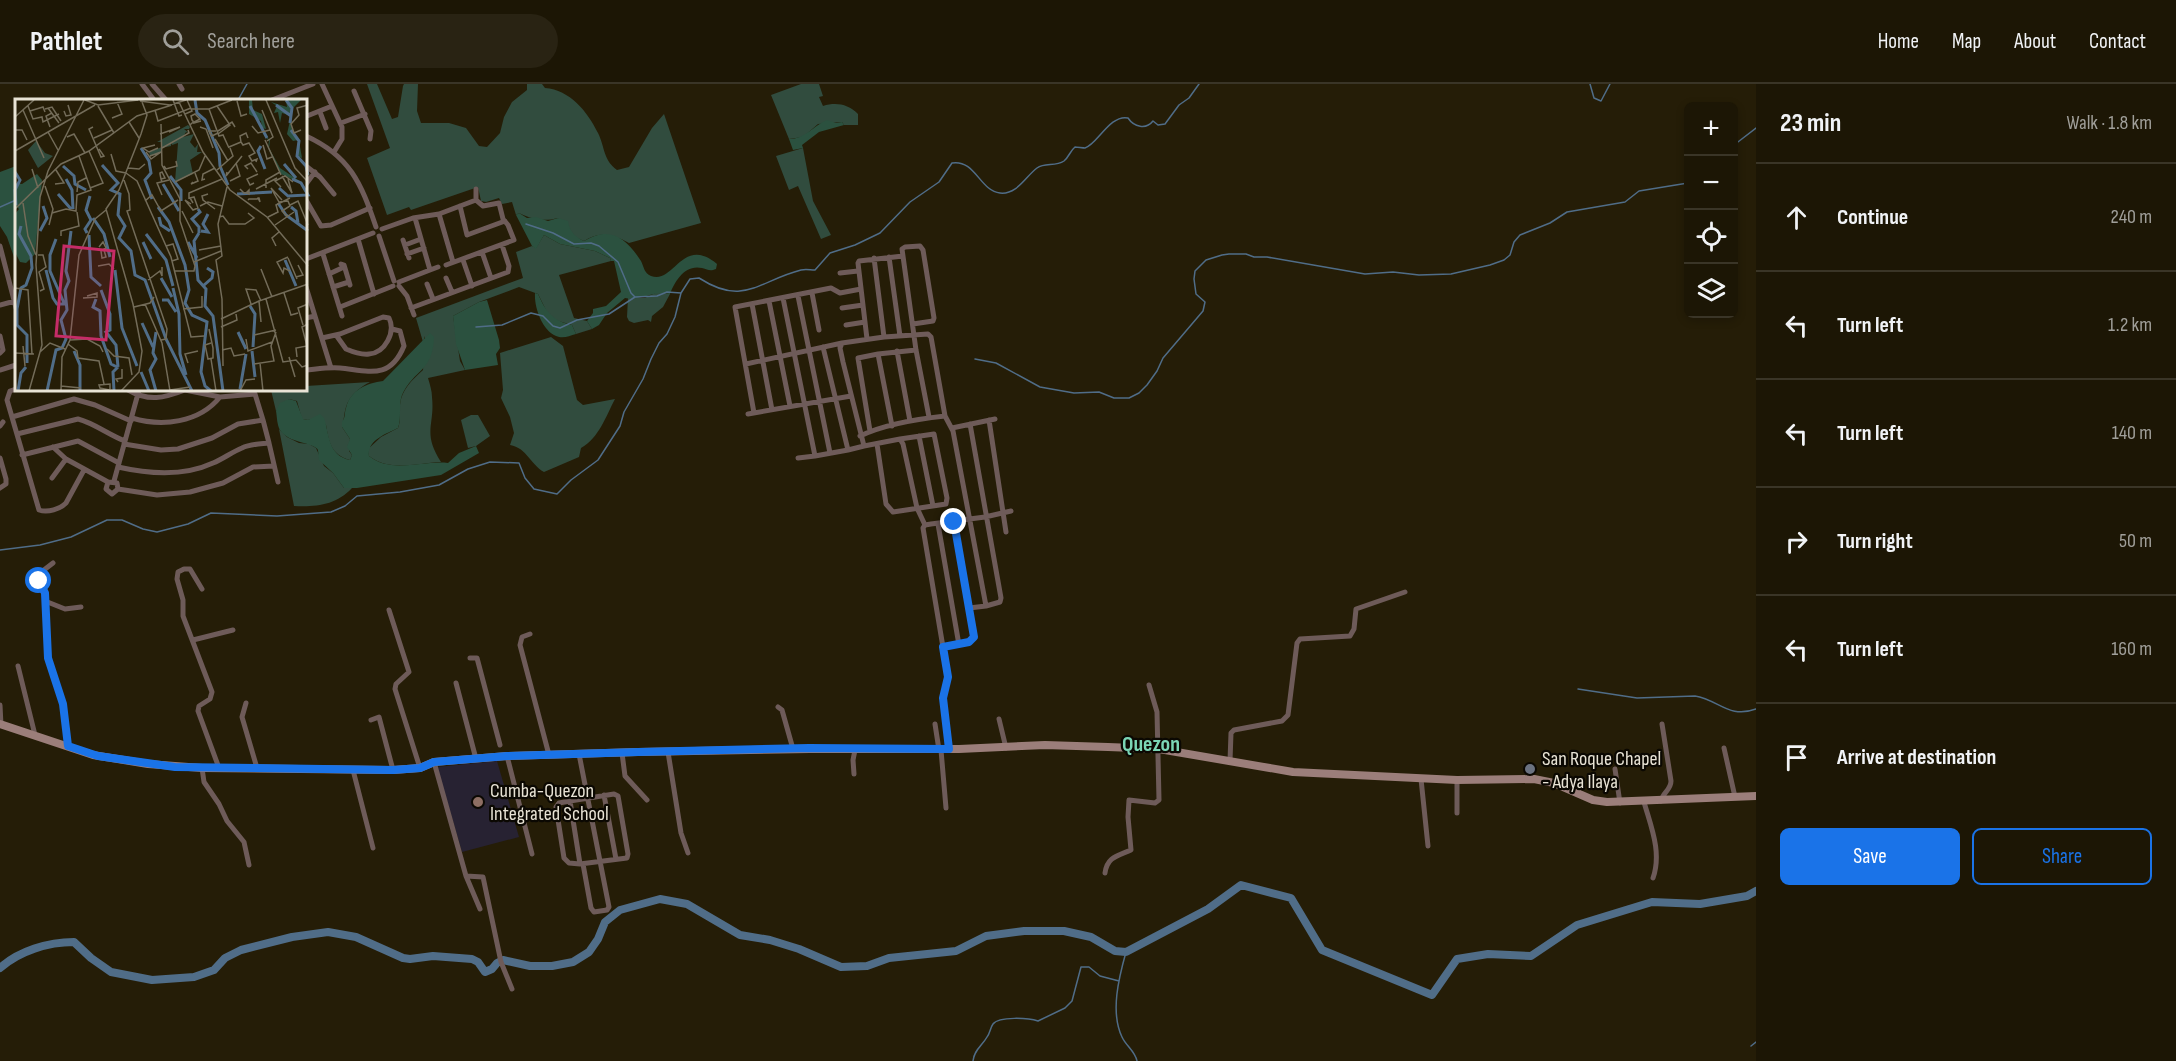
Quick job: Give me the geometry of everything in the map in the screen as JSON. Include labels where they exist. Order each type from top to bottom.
[{"type":"street","points":[[142,84],[153,99]]},
{"type":"street","points":[[152,84],[165,99]]},
{"type":"street","points":[[275,99],[313,84]]},
{"type":"street","points":[[322,84],[341,123],[342,140],[334,152]]},
{"type":"street","points":[[354,91],[371,131],[370,139]]},
{"type":"street","points":[[308,117],[332,106]]},
{"type":"street","points":[[320,112],[326,128]]},
{"type":"street","points":[[341,123],[365,114]]},
{"type":"street","points":[[308,137],[334,152],[355,174],[382,233],[379,236]]},
{"type":"street","points":[[308,167],[334,194]]},
{"type":"street","points":[[308,181],[315,172]]},
{"type":"street","points":[[446,265],[514,239],[499,202],[483,206],[476,200],[476,189]]},
{"type":"street","points":[[308,258],[373,233],[373,229],[439,214],[476,200]]},
{"type":"street","points":[[308,204],[320,228],[370,208]]},
{"type":"street","points":[[460,206],[469,243]]},
{"type":"street","points":[[439,214],[453,262]]},
{"type":"street","points":[[415,218],[430,270]]},
{"type":"street","points":[[467,235],[505,221]]},
{"type":"street","points":[[373,233],[379,236],[396,284],[407,296],[414,315]]},
{"type":"street","points":[[358,239],[374,294]]},
{"type":"street","points":[[421,239],[404,242],[408,256],[424,248]]},
{"type":"street","points":[[411,308],[509,270],[502,245]]},
{"type":"street","points":[[0,246],[15,300]]},
{"type":"street","points":[[913,324],[933,321],[934,318],[920,246],[903,248],[903,256],[916,350],[929,417]]},
{"type":"street","points":[[482,252],[491,278]]},
{"type":"street","points":[[323,254],[342,316]]},
{"type":"street","points":[[867,339],[858,271],[859,261],[903,256]]},
{"type":"street","points":[[889,257],[900,336]]},
{"type":"street","points":[[874,258],[884,337]]},
{"type":"street","points":[[463,260],[472,286]]},
{"type":"street","points":[[329,274],[343,265],[350,284],[333,287]]},
{"type":"street","points":[[340,307],[438,267]]},
{"type":"street","points":[[840,273],[858,271]]},
{"type":"street","points":[[10,279],[15,277]]},
{"type":"street","points":[[446,278],[452,292]]},
{"type":"street","points":[[428,284],[433,299]]},
{"type":"street","points":[[851,396],[751,414],[746,364],[732,308],[831,288],[840,293],[861,289]]},
{"type":"street","points":[[812,292],[819,330]]},
{"type":"street","points":[[308,293],[331,368]]},
{"type":"street","points":[[798,296],[830,453]]},
{"type":"street","points":[[783,298],[815,456]]},
{"type":"street","points":[[769,301],[790,406]]},
{"type":"street","points":[[0,305],[15,304]]},
{"type":"street","points":[[752,304],[772,410]]},
{"type":"street","points":[[842,308],[863,305]]},
{"type":"street","points":[[308,318],[315,316]]},
{"type":"street","points":[[322,338],[385,316],[391,320],[390,336],[381,349],[368,354],[346,349],[336,335]]},
{"type":"street","points":[[846,325],[865,322]]},
{"type":"street","points":[[308,370],[331,368],[372,373],[387,368],[404,346],[400,332],[392,328]]},
{"type":"street","points":[[746,364],[808,349],[867,339],[928,334],[931,337],[945,416],[952,428],[986,606]]},
{"type":"street","points":[[0,336],[3,347],[0,353]]},
{"type":"street","points":[[842,343],[840,348],[864,446]]},
{"type":"street","points":[[823,347],[848,450]]},
{"type":"street","points":[[870,431],[858,358],[916,350]]},
{"type":"street","points":[[897,351],[910,421]]},
{"type":"street","points":[[878,354],[892,426]]},
{"type":"street","points":[[0,370],[15,365]]},
{"type":"street","points":[[15,389],[8,394],[7,400],[37,505],[42,511],[62,507],[84,470]]},
{"type":"street","points":[[118,489],[116,493],[108,492],[106,485],[111,482],[118,465],[138,393],[157,398],[173,396],[181,392]]},
{"type":"street","points":[[195,392],[220,397],[255,394],[278,482]]},
{"type":"street","points":[[12,417],[74,399],[131,420],[177,422],[205,411],[220,397]]},
{"type":"street","points":[[860,436],[870,431],[910,421],[945,416]]},
{"type":"street","points":[[17,434],[78,419],[124,443],[161,450],[206,441],[238,424],[263,420]]},
{"type":"street","points":[[952,428],[992,419],[996,468],[1006,532]]},
{"type":"street","points":[[969,608],[1000,602],[1001,598],[970,424]]},
{"type":"street","points":[[798,458],[815,456],[900,439],[934,434],[948,502],[893,512],[888,508],[877,444]]},
{"type":"street","points":[[919,436],[933,506]]},
{"type":"street","points":[[900,439],[917,508],[925,525],[923,528],[948,677],[943,698],[946,808]]},
{"type":"street","points":[[22,455],[78,441],[118,465],[148,472],[183,472],[214,463],[247,446],[269,443]]},
{"type":"street","points":[[53,447],[66,459],[84,470],[117,483],[118,489]]},
{"type":"street","points":[[994,450],[1001,449]]},
{"type":"street","points":[[0,458],[6,479],[6,484],[0,488]]},
{"type":"street","points":[[52,478],[66,459]]},
{"type":"street","points":[[118,489],[158,495],[190,492],[223,483],[253,467],[274,466]]},
{"type":"street","points":[[996,468],[1004,466]]},
{"type":"street","points":[[999,483],[1006,482]]},
{"type":"street","points":[[1001,498],[1009,497]]},
{"type":"street","points":[[925,525],[985,518],[1011,511]]},
{"type":"street","points":[[943,647],[969,642],[974,637],[954,522]]},
{"type":"street","points":[[938,524],[959,645]]},
{"type":"street","points":[[53,563],[40,573],[39,577],[45,593],[48,658],[63,704],[68,746]]},
{"type":"street","points":[[202,589],[190,569],[184,568],[178,572],[177,579],[183,600],[183,616],[212,692],[210,699],[199,706],[198,711],[219,768]]},
{"type":"street","points":[[1230,761],[1231,733],[1234,730],[1282,721],[1288,715],[1297,643],[1300,639],[1350,636],[1353,634],[1356,609],[1405,592]]},
{"type":"street","points":[[45,601],[65,609],[81,607]]},
{"type":"street","points":[[389,610],[409,672],[396,684],[395,689],[420,768]]},
{"type":"street","points":[[193,640],[233,630]]},
{"type":"street","points":[[530,634],[522,637],[520,645],[549,755]]},
{"type":"street","points":[[470,658],[477,658],[500,745]]},
{"type":"street","points":[[18,666],[35,735]]},
{"type":"street","points":[[456,683],[476,759]]},
{"type":"street","points":[[1106,873],[1106,864],[1112,857],[1131,850],[1129,800],[1155,803],[1159,800],[1157,712],[1149,685]]},
{"type":"street","points":[[246,703],[242,717],[257,768]]},
{"type":"street","points":[[0,705],[1,724],[93,755],[175,767],[393,770],[420,768],[434,762],[503,755],[793,749],[1006,748],[1045,745],[1159,749],[1293,772],[1421,779],[1534,779],[1554,783],[1593,800],[1620,803],[1756,796]]},
{"type":"street","points":[[778,707],[782,710],[793,749]]},
{"type":"street","points":[[371,720],[379,717],[393,770]]},
{"type":"street","points":[[999,719],[1006,748]]},
{"type":"street","points":[[1662,723],[1671,781],[1670,788],[1663,794],[1662,801]]},
{"type":"street","points":[[935,724],[943,749]]},
{"type":"street","points":[[1724,748],[1735,797]]},
{"type":"street","points":[[854,774],[855,750]]},
{"type":"street","points":[[668,752],[681,833],[688,853]]},
{"type":"street","points":[[622,753],[625,776],[647,800]]},
{"type":"street","points":[[570,801],[591,908],[594,912],[608,910],[579,754]]},
{"type":"street","points":[[503,755],[532,854]]},
{"type":"street","points":[[434,762],[466,876],[480,909]]},
{"type":"street","points":[[202,768],[204,782],[227,821],[244,842],[249,865]]},
{"type":"street","points":[[1615,769],[1620,803]]},
{"type":"street","points":[[353,770],[374,848]]},
{"type":"street","points":[[1421,779],[1428,846]]},
{"type":"street","points":[[1456,780],[1457,813]]},
{"type":"street","points":[[614,794],[618,796],[628,854],[625,859],[581,864],[569,863],[564,858],[556,807],[559,803],[587,798],[614,794]]},
{"type":"street","points":[[604,795],[616,859]]},
{"type":"street","points":[[1644,802],[1658,855],[1653,878]]},
{"type":"street","points":[[466,876],[483,877],[501,960],[512,989]]},
{"type":"shaded area","name":"Cumba-Quezon Integrated School","points":[[497,761],[519,837],[462,852],[437,767]]},
{"type":"green space","points":[[367,84],[377,84],[392,119],[398,117],[404,84],[418,84],[417,111],[421,123],[449,123],[466,128],[479,146],[487,147],[500,133],[504,117],[512,102],[527,90],[527,84],[542,84],[545,88],[562,93],[577,103],[589,117],[609,162],[617,170],[629,167],[652,128],[664,114],[701,223],[629,243],[606,235],[595,236],[584,241],[575,237],[558,218],[543,220],[519,213],[516,215],[512,202],[502,204],[499,198],[486,202],[481,201],[478,187],[411,210],[409,207],[387,215],[367,158],[390,148]]},
{"type":"green space","points":[[801,84],[819,84],[823,96],[819,97],[823,106],[837,104],[850,108],[858,114],[858,125],[844,125],[842,122],[818,124],[803,137],[789,139],[771,95]]},
{"type":"green space","points":[[827,120],[842,122],[844,125],[819,132],[802,145],[803,148],[793,150],[789,139],[804,135]]},
{"type":"green space","points":[[803,148],[813,201],[831,235],[821,239],[798,186],[789,190],[776,156]]},
{"type":"green space","points":[[15,166],[15,260],[7,237],[0,226],[0,172]]},
{"type":"green space","points":[[519,213],[527,218],[536,217],[548,221],[558,218],[568,221],[573,233],[584,241],[602,234],[617,236],[629,246],[651,276],[659,277],[666,274],[687,257],[695,255],[705,257],[717,264],[716,269],[696,267],[686,271],[678,279],[670,294],[658,293],[631,299],[625,298],[607,313],[599,325],[592,329],[587,321],[593,309],[606,306],[621,292],[614,261],[595,251],[560,244],[544,235],[536,249],[532,246],[516,215]]},
{"type":"green space","points":[[544,235],[560,244],[595,251],[610,258],[611,261],[559,275],[574,318],[587,321],[592,329],[576,334],[572,325],[555,320],[548,314],[538,294],[519,287],[479,302],[453,316],[460,361],[465,370],[428,378],[432,392],[430,429],[432,443],[441,462],[395,465],[385,464],[369,456],[368,449],[381,437],[398,428],[403,394],[423,370],[425,336],[423,342],[416,318],[523,278],[516,252],[532,246],[536,248]]},
{"type":"green space","points":[[657,292],[670,294],[663,307],[652,316],[651,322],[648,320],[634,323],[629,321],[627,317],[628,298],[645,298]]},
{"type":"green space","points":[[535,293],[538,294],[551,315],[572,325],[576,334],[559,337],[547,329],[536,305]]},
{"type":"green space","points":[[487,300],[499,340],[500,348],[496,354],[498,365],[465,370],[456,344],[453,316]]},
{"type":"green space","points":[[430,333],[434,337],[430,357],[402,395],[398,428],[374,442],[369,450],[369,456],[387,464],[407,465],[448,463],[459,453],[476,446],[479,453],[441,475],[344,488],[319,460],[316,447],[289,438],[280,430],[276,411],[280,403],[289,399],[296,401],[303,419],[308,420],[320,414],[324,418],[334,450],[343,458],[350,460],[352,455],[347,447],[350,439],[342,427],[342,422],[351,396],[360,388],[383,381]]},
{"type":"green space","points":[[551,337],[563,346],[577,400],[583,405],[615,399],[593,439],[581,448],[579,457],[544,472],[521,449],[510,445],[514,433],[510,417],[501,398],[503,390],[500,353]]},
{"type":"green space","points":[[370,382],[352,396],[345,409],[342,427],[350,439],[349,451],[352,455],[350,460],[339,455],[332,447],[326,425],[312,419],[302,419],[297,401],[289,399],[276,411],[271,392],[308,392],[308,386]]},
{"type":"green space","points":[[471,415],[478,415],[490,436],[476,446],[468,448],[461,420]]},
{"type":"green space","points":[[279,429],[287,437],[316,448],[324,466],[333,473],[344,488],[352,488],[346,494],[326,504],[294,506]]},
{"type":"waterway","points":[[239,99],[247,84]]},
{"type":"waterway","points":[[0,550],[40,545],[71,537],[107,520],[122,520],[157,532],[188,524],[211,513],[277,516],[331,512],[345,506],[357,496],[439,485],[468,469],[490,462],[519,463],[525,478],[534,489],[557,494],[571,480],[598,460],[620,426],[624,412],[643,379],[659,343],[667,334],[675,317],[681,293],[690,279],[699,278],[728,291],[740,291],[801,270],[815,270],[830,253],[855,245],[880,233],[910,202],[939,182],[952,163],[960,163],[972,170],[993,191],[1006,193],[1016,188],[1040,166],[1061,163],[1075,147],[1090,146],[1110,125],[1121,118],[1128,118],[1133,124],[1140,126],[1147,126],[1153,121],[1158,125],[1165,124],[1199,84]]},
{"type":"waterway","points":[[1590,84],[1594,98],[1601,101],[1610,84]]},
{"type":"waterway","points":[[1738,142],[1756,128]]},
{"type":"waterway","points":[[975,359],[996,363],[1040,387],[1074,393],[1099,392],[1114,398],[1129,398],[1139,393],[1147,385],[1163,358],[1203,311],[1205,302],[1196,294],[1194,279],[1195,271],[1206,260],[1222,255],[1246,254],[1365,274],[1393,272],[1419,275],[1451,274],[1504,260],[1510,255],[1514,242],[1520,235],[1550,223],[1567,212],[1625,202],[1639,191],[1684,184]]},
{"type":"waterway","points":[[0,207],[15,200]]},
{"type":"waterway","points":[[526,224],[553,233],[574,244],[591,243],[599,246],[618,262],[631,293],[635,297]]},
{"type":"waterway","points":[[476,327],[502,325],[531,313],[543,316],[553,326],[560,328],[577,320],[609,314],[635,297],[657,296],[667,292],[681,293]]},
{"type":"waterway","points":[[1578,689],[1637,698],[1695,696],[1738,712],[1756,709]]},
{"type":"waterway","points":[[0,968],[25,952],[54,944],[74,942],[111,972],[152,980],[194,977],[214,970],[225,958],[241,950],[292,937],[328,932],[356,937],[403,958],[433,956],[472,959],[478,962],[485,972],[503,960],[530,966],[552,966],[573,962],[589,952],[598,939],[605,922],[620,910],[660,899],[687,904],[740,935],[770,940],[799,949],[841,967],[867,966],[889,958],[956,951],[986,936],[1024,931],[1064,931],[1091,937],[1115,951],[1126,952],[1208,909],[1241,885],[1291,898],[1322,950],[1432,995],[1457,959],[1488,954],[1531,956],[1577,925],[1652,902],[1700,904],[1747,896],[1756,891]]},
{"type":"waterway","points":[[1126,952],[1118,983],[1116,1006],[1118,1027],[1137,1061]]},
{"type":"waterway","points":[[973,1061],[996,1021],[1014,1018],[1038,1021],[1065,1008],[1072,1001],[1081,967],[1089,967],[1100,976],[1119,981]]},
{"type":"waterway","points":[[1751,1046],[1756,1042]]},
{"type":"place","name":"San Roque Chapel - Adya Ilaya","points":[[1530,769]]},
{"type":"place","name":"Cumba-Quezon Integrated School","points":[[478,802]]},
{"type":"district","name":"Quezon","points":[[1151,743]]},
{"type":"route","points":[[39,581],[45,593],[48,658],[63,704],[68,746],[98,756],[175,767],[406,770],[420,768],[434,762],[507,756],[809,748],[949,749],[943,698],[948,677],[943,647],[969,642],[974,637],[954,522]]}]
